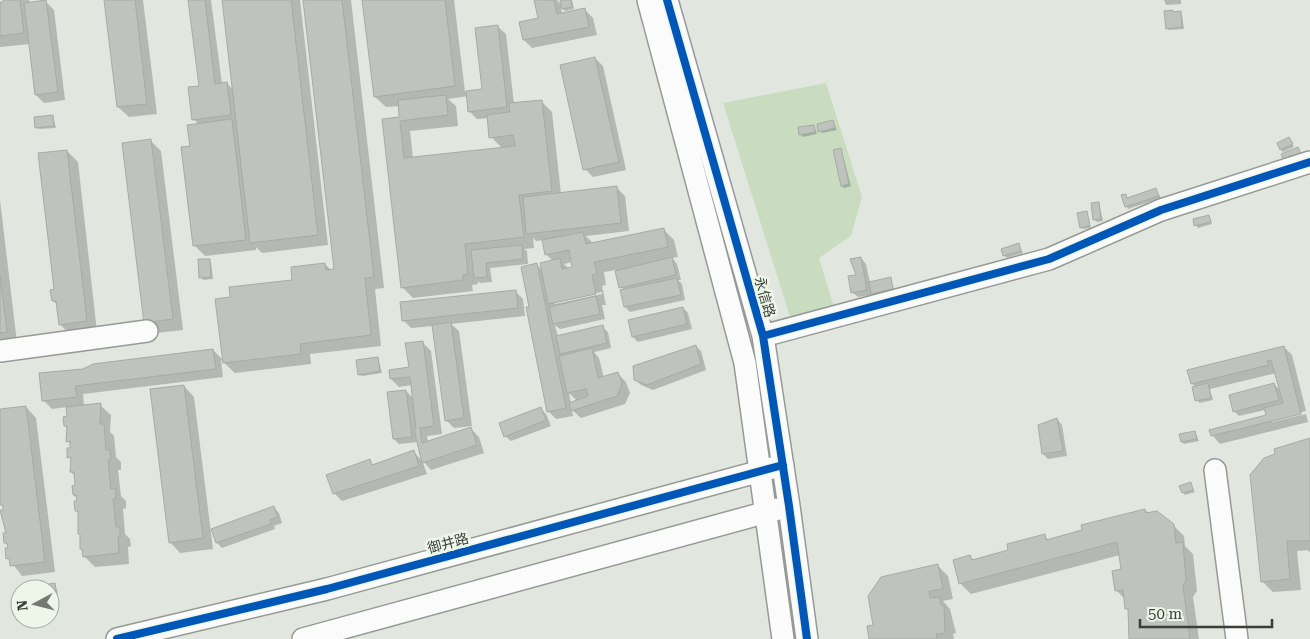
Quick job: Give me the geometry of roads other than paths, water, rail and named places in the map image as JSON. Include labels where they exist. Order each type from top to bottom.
[{"type":"street","points":[[648,0],[746,363],[782,639]]},
{"type":"street","name":"永信路","points":[[667,0],[763,336],[790,506],[807,639]]},
{"type":"street","points":[[763,336],[1049,259],[1162,210],[1310,162]]},
{"type":"street","points":[[0,351],[147,332]]},
{"type":"street","name":"御井路","points":[[117,639],[337,586],[783,465]]},
{"type":"street","points":[[1215,470],[1237,639]]},
{"type":"street","points":[[303,639],[790,506]]}]
